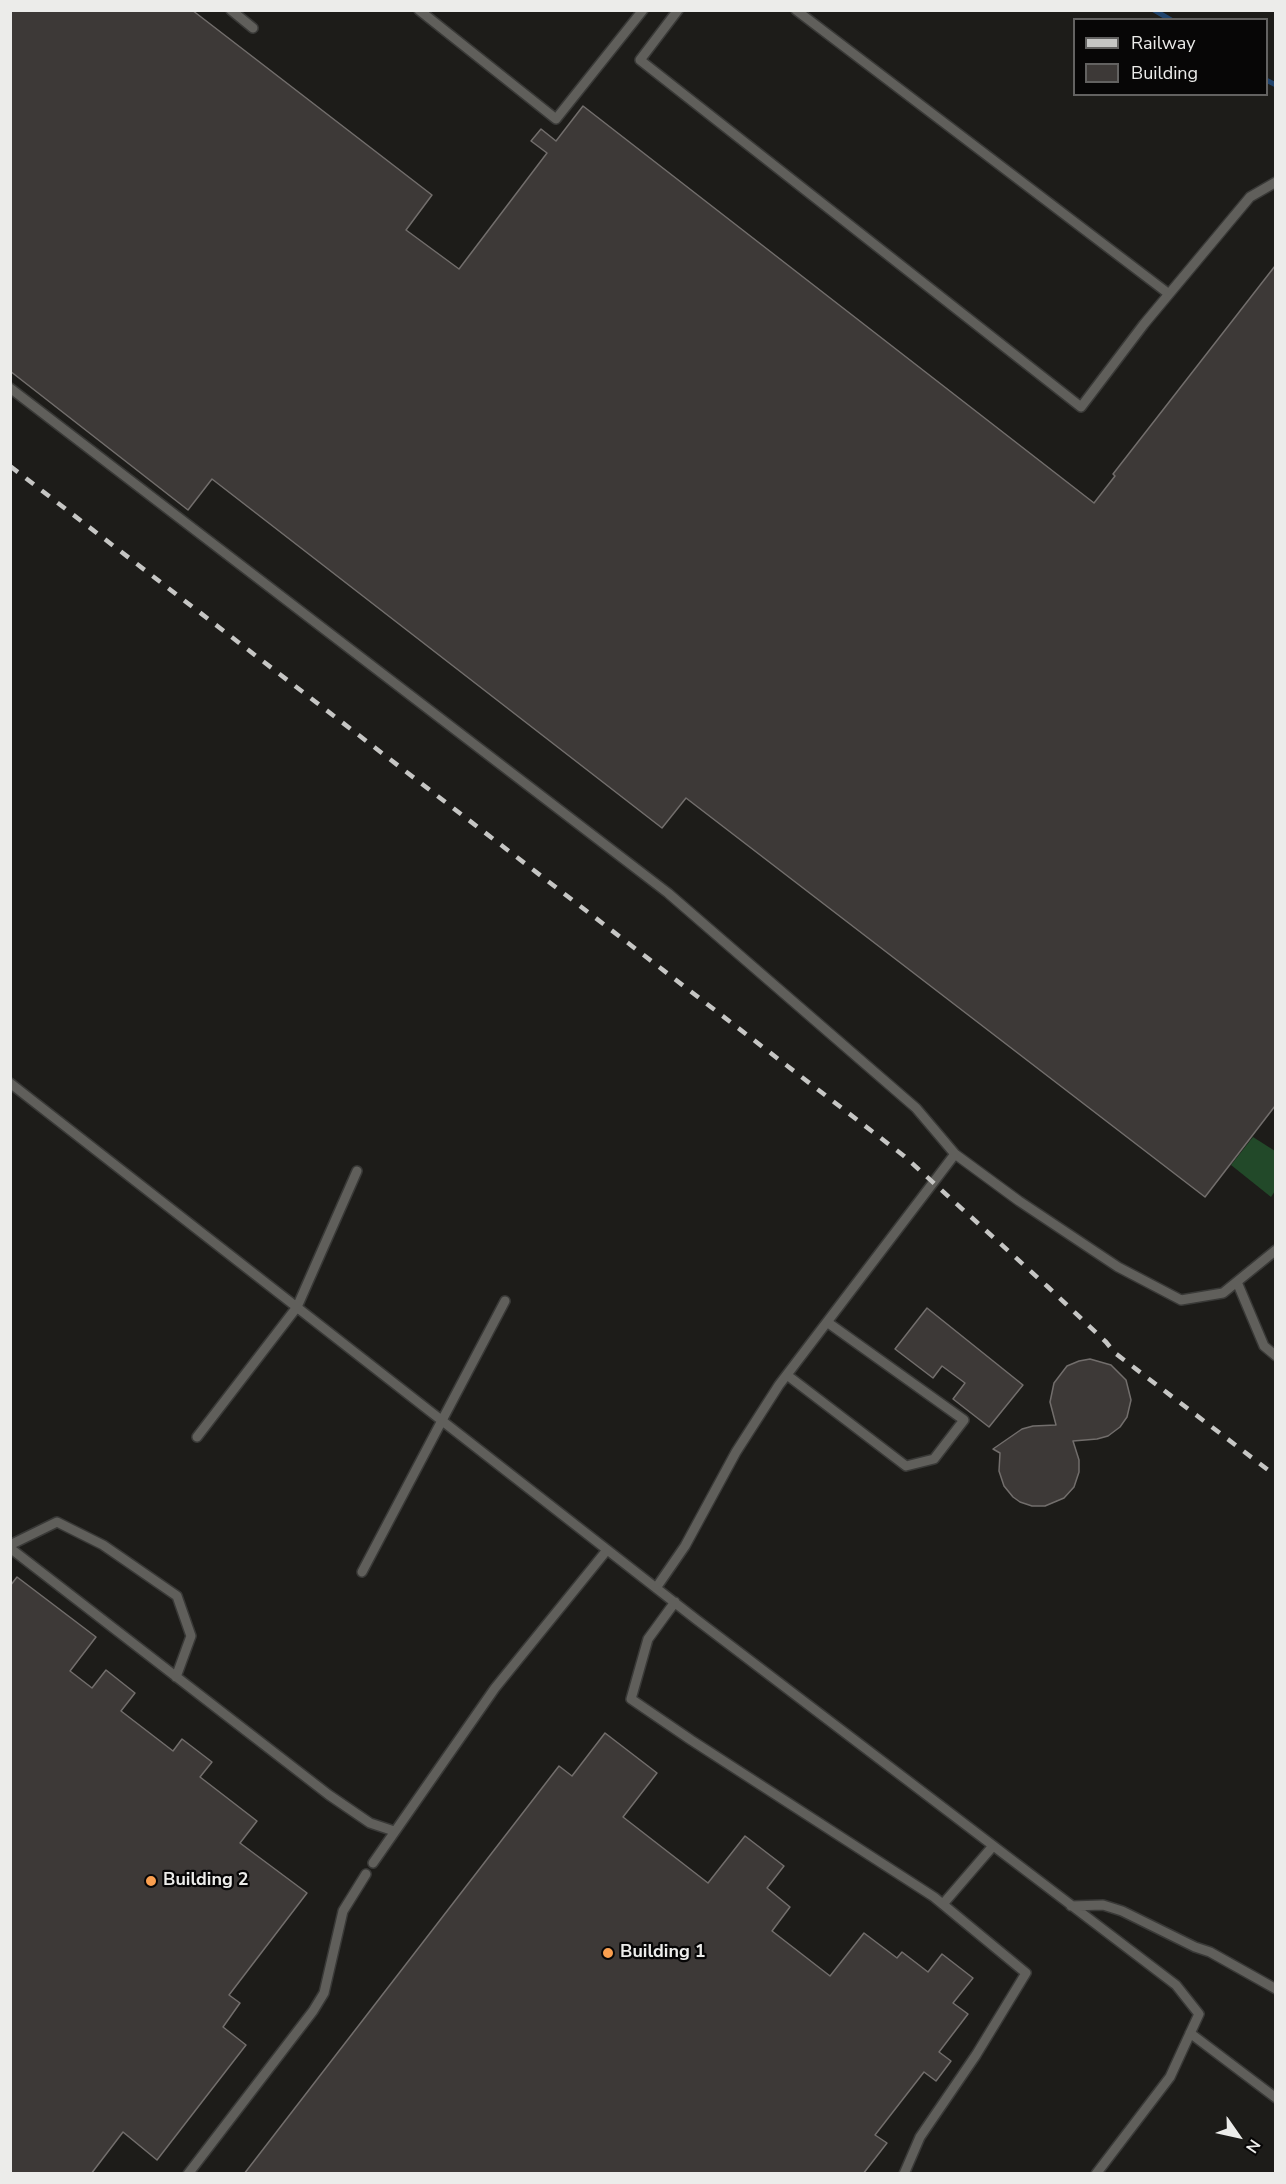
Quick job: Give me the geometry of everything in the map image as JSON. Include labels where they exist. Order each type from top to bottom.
[{"type":"lane","points":[[231,10],[253,28]]},
{"type":"lane","points":[[419,10],[556,119],[643,10]]},
{"type":"lane","points":[[678,10],[640,60],[1081,406],[1169,294],[1250,198],[1275,182]]},
{"type":"lane","points":[[796,10],[1169,294]]},
{"type":"lane","points":[[10,388],[668,893],[916,1108],[954,1154],[1018,1201],[1118,1268],[1181,1300],[1223,1293],[1275,1250]]},
{"type":"lane","points":[[10,1083],[656,1588],[1176,1986],[1198,2014],[1190,2033],[1170,2077],[1096,2174]]},
{"type":"lane","points":[[656,1588],[685,1546],[736,1452],[787,1375],[954,1154]]},
{"type":"lane","points":[[197,1437],[297,1307],[357,1172]]},
{"type":"lane","points":[[1237,1282],[1264,1346],[1275,1356]]},
{"type":"lane","points":[[362,1572],[505,1301]]},
{"type":"lane","points":[[787,1375],[906,1466],[934,1459],[964,1420],[827,1322]]},
{"type":"lane","points":[[176,1677],[191,1636],[177,1596],[103,1545],[57,1522],[10,1546],[176,1677],[329,1795],[370,1823],[394,1831]]},
{"type":"lane","points":[[373,1863],[495,1688],[607,1550]]},
{"type":"lane","points":[[675,1602],[648,1639],[631,1699],[943,1904],[1026,1973],[976,2055],[920,2137],[904,2174]]},
{"type":"lane","points":[[943,1904],[993,1846]]},
{"type":"lane","points":[[188,2174],[313,2011],[324,1993],[343,1911],[366,1874]]},
{"type":"lane","points":[[1071,1906],[1103,1905],[1122,1911],[1195,1947],[1210,1952],[1275,1989]]},
{"type":"lane","points":[[1190,2033],[1275,2098]]},
{"type":"green space","points":[[1253,1137],[1275,1151],[1275,1191],[1271,1197],[1231,1165]]},
{"type":"building","points":[[10,10],[192,10],[432,195],[406,230],[459,269],[547,153],[531,141],[541,129],[556,141],[583,106],[1094,503],[1115,476],[1113,474],[1275,266],[1275,1106],[1205,1197],[686,798],[662,828],[212,479],[188,510],[10,371]]},
{"type":"building","points":[[927,1308],[1023,1385],[989,1427],[953,1399],[965,1383],[942,1366],[933,1378],[895,1349]]},
{"type":"building","points":[[1090,1359],[1111,1365],[1126,1380],[1131,1400],[1127,1417],[1120,1427],[1108,1436],[1073,1441],[1079,1460],[1079,1472],[1074,1487],[1064,1498],[1045,1506],[1032,1506],[1020,1502],[1004,1486],[999,1471],[1000,1453],[993,1449],[1022,1429],[1056,1425],[1050,1402],[1054,1383],[1067,1366]]},
{"type":"building","name":"Building 2","points":[[17,1577],[96,1637],[70,1671],[92,1688],[106,1670],[135,1693],[121,1711],[173,1751],[182,1739],[212,1762],[200,1777],[257,1821],[240,1843],[307,1893],[229,1995],[240,2003],[223,2027],[246,2045],[157,2160],[123,2132],[91,2174],[10,2174],[10,1586]]},
{"type":"building","name":"Building 1","points":[[605,1733],[657,1773],[623,1817],[708,1883],[745,1836],[784,1866],[767,1888],[790,1907],[772,1931],[830,1976],[864,1933],[897,1958],[902,1952],[928,1972],[942,1954],[973,1978],[953,2003],[968,2014],[939,2052],[951,2061],[936,2081],[924,2072],[875,2135],[887,2143],[863,2174],[244,2174],[559,1766],[572,1776]]},
{"type":"waterway","points":[[1154,10],[1168,18]]},
{"type":"waterway","points":[[1268,81],[1276,85]]},
{"type":"railway","points":[[10,466],[904,1156],[1048,1287],[1115,1353],[1276,1476]]},
{"type":"place","name":"Building 2","points":[[151,1881]]},
{"type":"place","name":"Building 1","points":[[608,1953]]}]
